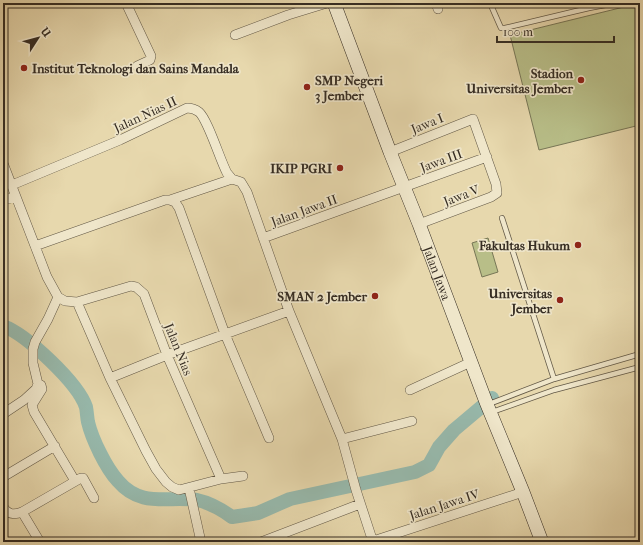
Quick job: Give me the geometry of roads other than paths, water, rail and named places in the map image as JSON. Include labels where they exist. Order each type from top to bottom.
[{"type":"main road","name":"Jalan Jawa","points":[[334,3],[487,406],[542,542]]},
{"type":"street","points":[[126,3],[151,56],[150,60],[136,66]]},
{"type":"street","points":[[235,35],[288,15],[327,3]]},
{"type":"street","name":"Jalan Nias II","points":[[12,185],[120,140],[187,108],[190,108],[196,110],[203,117],[228,176],[239,181],[244,188],[262,238]]},
{"type":"street","name":"Jawa I","points":[[390,152],[474,119],[487,157]]},
{"type":"street","name":"Jawa V","points":[[419,224],[493,196],[497,191],[495,179],[487,157]]},
{"type":"street","name":"Jawa III","points":[[404,187],[487,157]]},
{"type":"street","points":[[3,163],[47,277],[58,297],[65,301],[77,302],[110,378],[146,451],[160,475],[172,487],[189,492],[221,479],[243,476]]},
{"type":"street","points":[[35,246],[165,200],[170,200],[232,179]]},
{"type":"street","name":"Jalan Jawa II","points":[[373,542],[360,504],[342,439],[289,311],[262,238],[404,187]]},
{"type":"street","points":[[3,200],[16,197]]},
{"type":"street","points":[[170,200],[175,202],[179,208],[225,334],[269,438]]},
{"type":"street","name":"Jalan Nias","points":[[77,302],[128,286],[136,287],[140,290],[146,298],[167,354],[221,479]]},
{"type":"street","points":[[58,297],[35,342],[33,349],[33,363],[38,384],[42,387],[42,392],[34,402],[33,408],[40,424],[55,446],[75,482]]},
{"type":"street","points":[[110,378],[167,354],[289,311]]},
{"type":"street","points":[[410,390],[471,362]]},
{"type":"street","points":[[3,414],[32,393],[38,384]]},
{"type":"street","points":[[342,439],[412,421]]},
{"type":"street","points":[[3,477],[55,446]]},
{"type":"street","points":[[3,507],[11,514],[22,512],[75,482],[79,478],[83,478],[94,498]]},
{"type":"street","points":[[189,492],[200,542]]},
{"type":"street","name":"Jalan Jawa IV","points":[[373,542],[523,492]]},
{"type":"street","points":[[261,542],[360,504]]},
{"type":"street","points":[[22,512],[40,542]]},
{"type":"lane","points":[[490,3],[498,25],[501,28],[589,5],[616,3]]},
{"type":"lane","points":[[502,218],[554,379]]},
{"type":"lane","points":[[487,406],[554,379],[640,354]]},
{"type":"lane","points":[[487,406],[640,367]]},
{"type":"waterway","points":[[3,326],[25,339],[37,349],[50,360],[73,385],[86,407],[90,429],[100,453],[113,475],[127,489],[136,495],[145,498],[202,501],[224,511],[232,517],[258,513],[290,499],[415,472],[429,465],[439,447],[454,430],[492,398]]},
{"type":"place","name":"Institut Teknologi dan Sains Mandala","points":[[24,68]]},
{"type":"place","name":"Stadion Universitas Jember","points":[[581,80]]},
{"type":"place","name":"SMP Negeri 3 Jember","points":[[307,87]]},
{"type":"place","name":"IKIP PGRI","points":[[340,168]]},
{"type":"place","name":"Fakultas Hukum","points":[[578,245]]},
{"type":"place","name":"SMAN 2 Jember","points":[[375,296]]},
{"type":"place","name":"Universitas Jember","points":[[560,300]]}]
